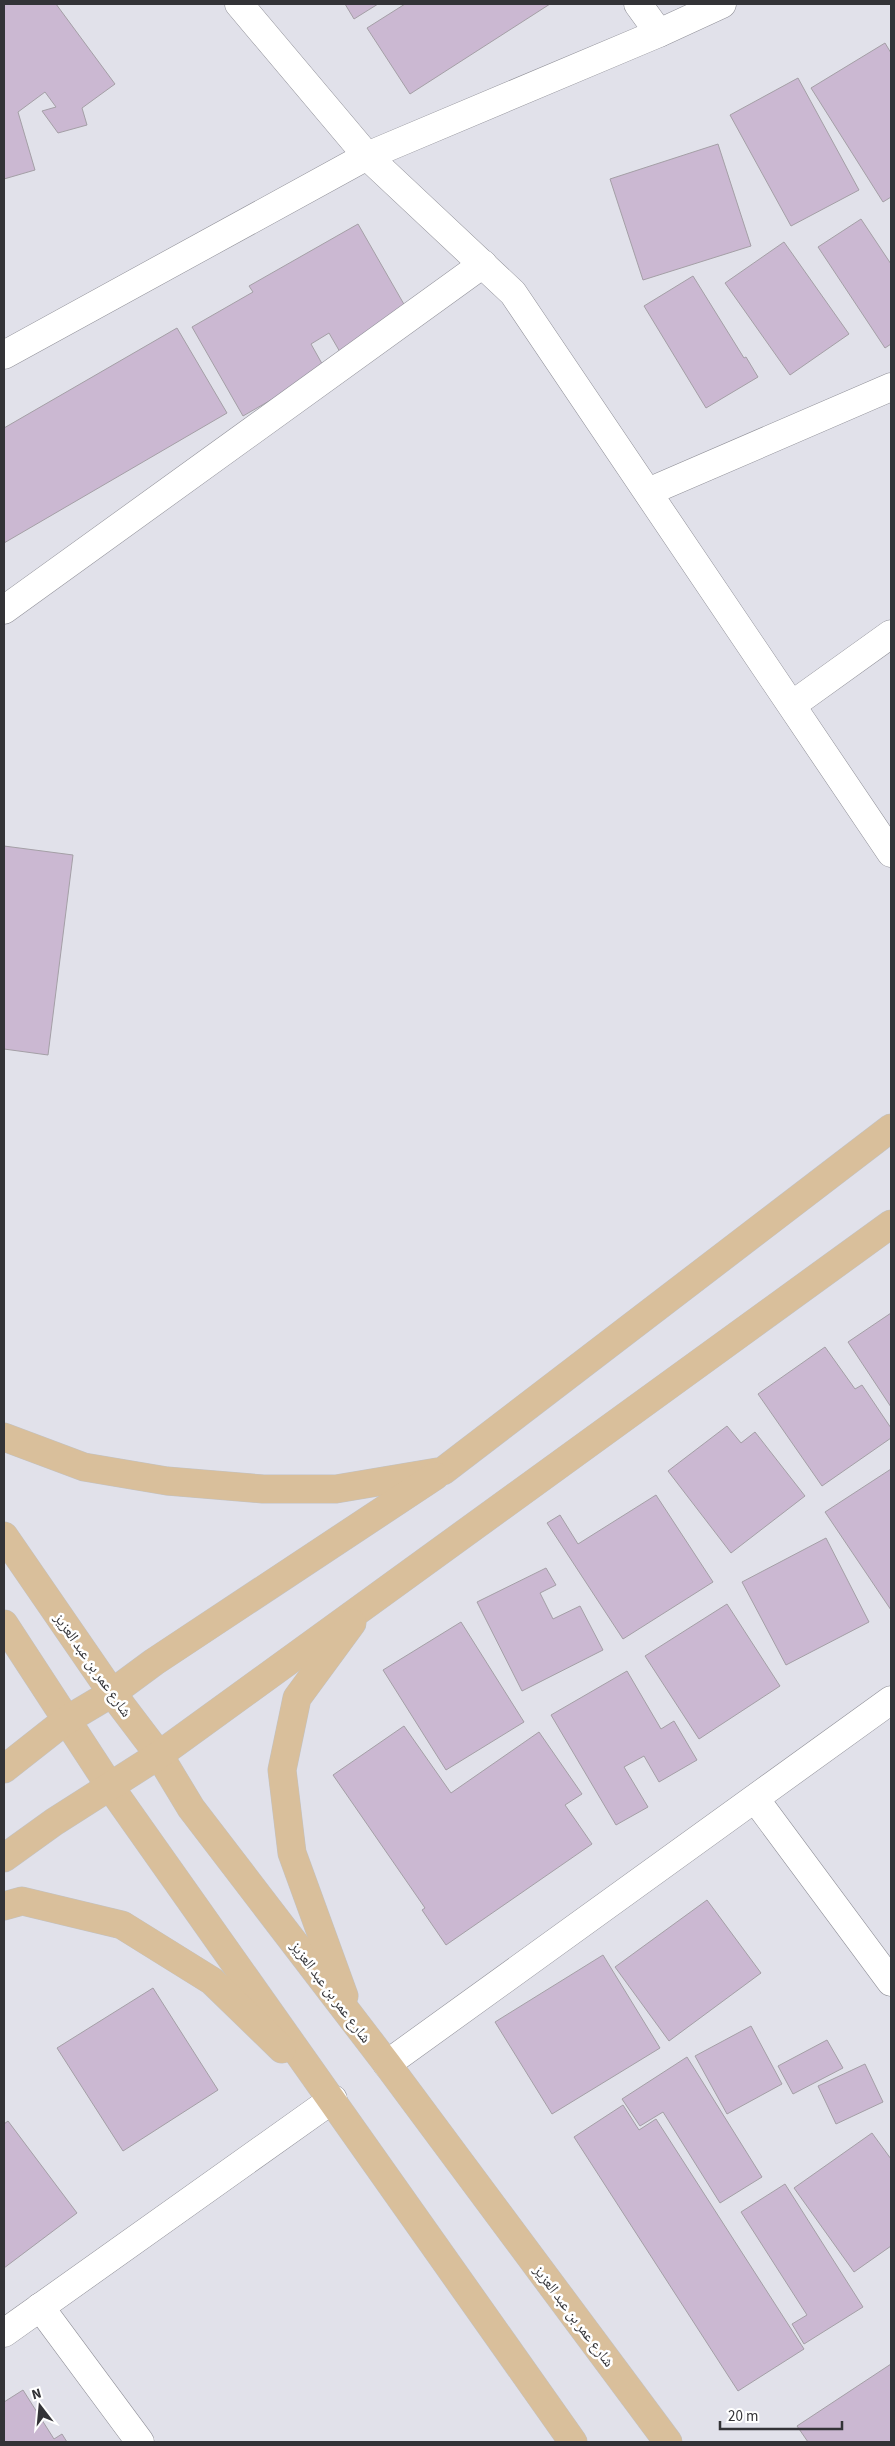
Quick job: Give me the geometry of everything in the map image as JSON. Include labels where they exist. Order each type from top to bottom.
[{"type":"main road","points":[[4,1769],[65,1721],[112,1693],[154,1662],[443,1471],[891,1128]]},
{"type":"main road","points":[[4,1858],[54,1822],[111,1788],[159,1756],[368,1602],[891,1224]]},
{"type":"main road","points":[[4,1437],[84,1467],[167,1481],[263,1489],[336,1489],[443,1471]]},
{"type":"main road","name":"شارع عمر بن عبد العزيز","points":[[4,1536],[112,1693],[159,1756],[191,1808],[387,2064],[668,2442]]},
{"type":"main road","points":[[354,2023],[292,1853],[282,1770],[297,1698],[368,1602]]},
{"type":"main road","points":[[4,1624],[65,1721],[111,1788],[333,2099],[573,2442]]},
{"type":"main road","points":[[4,1906],[22,1901],[122,1925],[212,1981],[333,2099]]},
{"type":"street","points":[[239,4],[367,156],[513,293],[891,853]]},
{"type":"street","points":[[638,4],[659,33]]},
{"type":"street","points":[[4,355],[367,156],[659,33],[722,4]]},
{"type":"street","points":[[4,610],[483,264]]},
{"type":"street","points":[[648,492],[891,387]]},
{"type":"street","points":[[792,705],[891,634]]},
{"type":"street","points":[[387,2064],[756,1800],[891,1700]]},
{"type":"street","points":[[756,1800],[891,1982]]},
{"type":"street","points":[[4,2333],[333,2099]]},
{"type":"street","points":[[40,2307],[140,2442]]},
{"type":"building","points":[[4,4],[56,4],[115,84],[82,108],[87,125],[58,133],[42,111],[56,107],[45,92],[18,112],[35,170],[4,179]]},
{"type":"building","points":[[345,4],[378,4],[354,19]]},
{"type":"building","points":[[405,4],[550,4],[410,94],[367,28]]},
{"type":"building","points":[[885,43],[891,53],[891,197],[883,202],[811,88]]},
{"type":"building","points":[[798,78],[859,190],[791,226],[730,115]]},
{"type":"building","points":[[718,144],[751,246],[643,280],[610,179]]},
{"type":"building","points":[[861,219],[891,264],[891,344],[885,348],[818,247]]},
{"type":"building","points":[[358,224],[409,313],[340,352],[329,333],[311,344],[325,369],[243,416],[192,327],[253,292],[249,286]]},
{"type":"building","points":[[784,242],[849,334],[790,375],[725,283]]},
{"type":"building","points":[[693,276],[758,377],[706,408],[644,306]]},
{"type":"building","points":[[177,328],[227,413],[4,543],[4,428]]},
{"type":"building","points":[[4,846],[73,855],[48,1055],[4,1049]]},
{"type":"building","points":[[891,1313],[891,1407],[848,1342]]},
{"type":"building","points":[[825,1347],[855,1389],[862,1385],[891,1428],[891,1438],[822,1486],[758,1394]]},
{"type":"building","points":[[727,1426],[741,1443],[755,1432],[805,1496],[731,1553],[668,1471]]},
{"type":"building","points":[[891,1469],[891,1610],[825,1512]]},
{"type":"building","points":[[656,1495],[713,1582],[623,1639],[547,1523],[560,1515],[578,1544]]},
{"type":"building","points":[[826,1538],[869,1622],[786,1665],[742,1582]]},
{"type":"building","points":[[546,1568],[556,1585],[540,1593],[553,1619],[580,1606],[603,1650],[522,1691],[477,1602]]},
{"type":"building","points":[[727,1604],[780,1686],[699,1739],[645,1656]]},
{"type":"building","points":[[461,1622],[524,1722],[446,1770],[383,1670]]},
{"type":"building","points":[[627,1671],[661,1729],[674,1721],[697,1760],[659,1782],[644,1756],[624,1767],[648,1807],[616,1825],[551,1715]]},
{"type":"building","points":[[404,1726],[451,1793],[539,1732],[582,1794],[565,1805],[592,1844],[446,1945],[422,1910],[425,1908],[333,1775]]},
{"type":"building","points":[[707,1900],[761,1973],[669,2041],[615,1967]]},
{"type":"building","points":[[603,1955],[660,2048],[552,2114],[495,2022]]},
{"type":"building","points":[[153,1988],[218,2090],[123,2151],[57,2048]]},
{"type":"building","points":[[751,2026],[782,2084],[727,2114],[695,2056]]},
{"type":"building","points":[[827,2040],[843,2068],[793,2094],[778,2066]]},
{"type":"building","points":[[687,2057],[762,2177],[720,2203],[663,2112],[640,2126],[622,2099]]},
{"type":"building","points":[[865,2064],[883,2102],[836,2124],[818,2086]]},
{"type":"building","points":[[623,2105],[639,2130],[656,2119],[804,2349],[738,2391],[574,2137]]},
{"type":"building","points":[[8,2121],[77,2213],[4,2268],[4,2124]]},
{"type":"building","points":[[872,2133],[891,2159],[891,2246],[854,2272],[794,2188]]},
{"type":"building","points":[[785,2184],[863,2307],[804,2344],[792,2324],[807,2315],[741,2212]]},
{"type":"building","points":[[891,2364],[891,2442],[808,2442],[797,2426]]},
{"type":"building","points":[[23,2390],[54,2439],[62,2434],[67,2442],[4,2442],[4,2402]]}]
